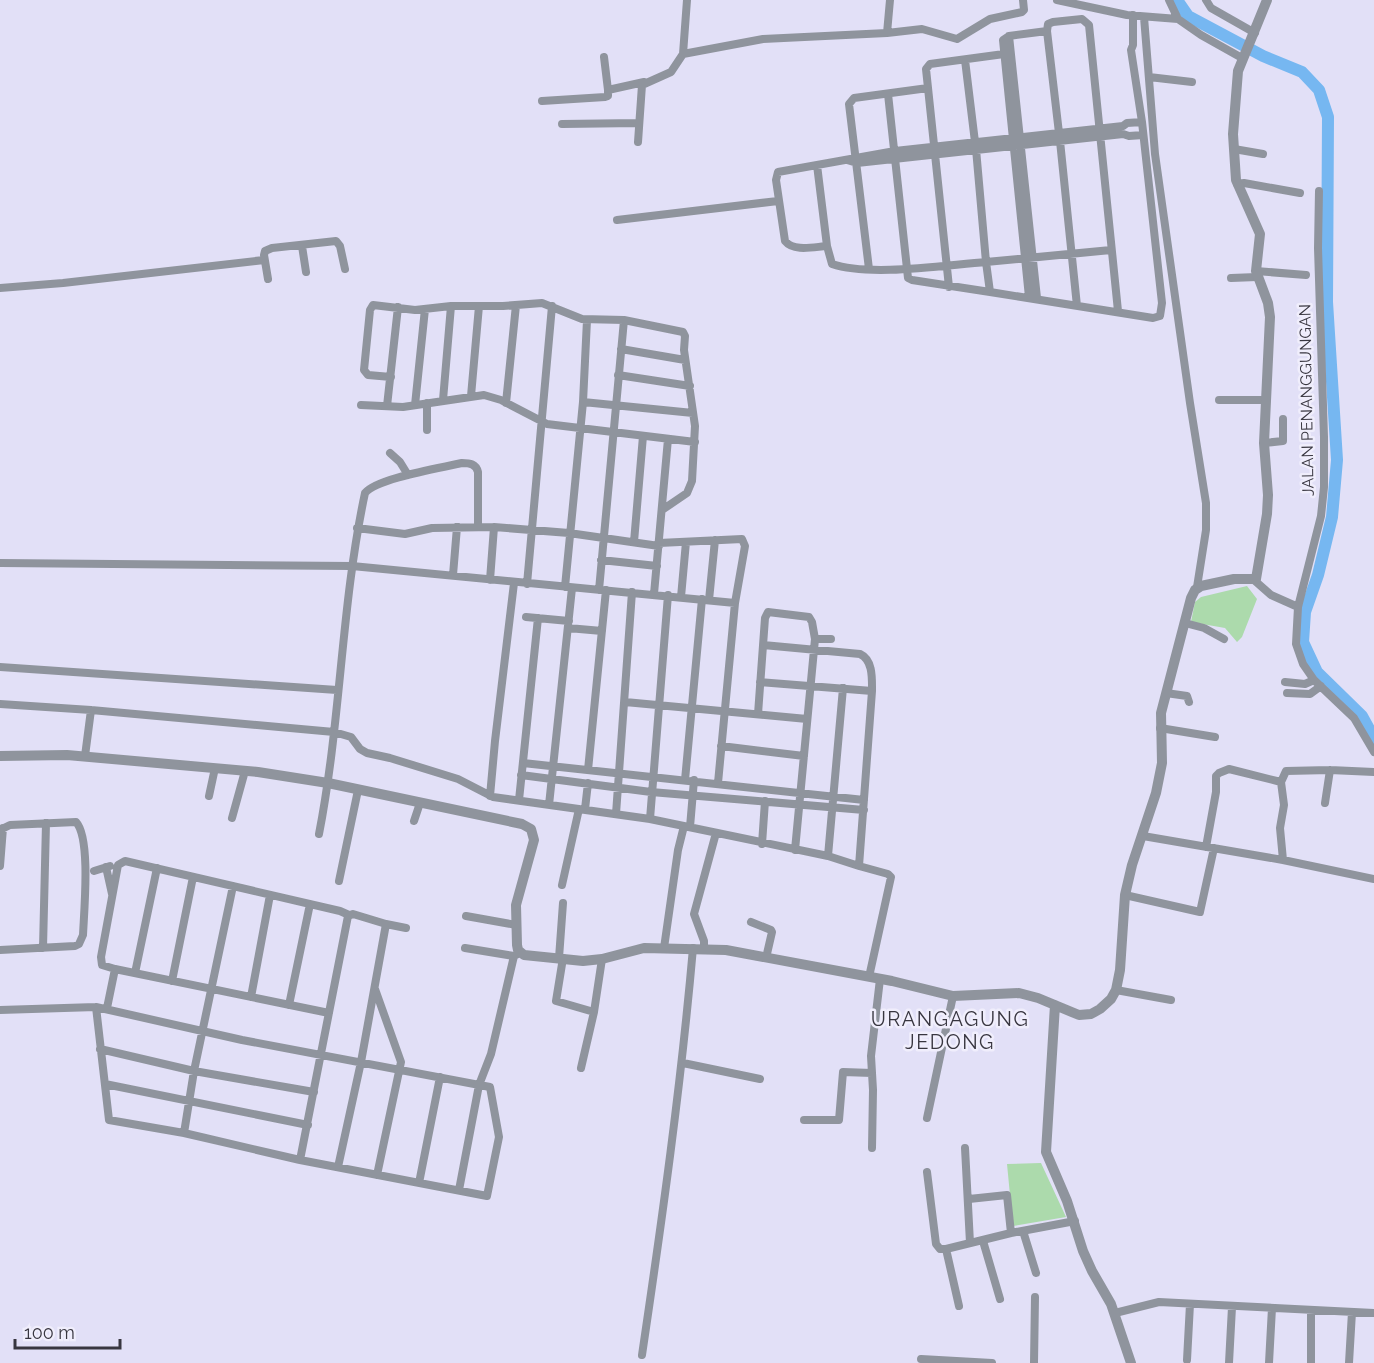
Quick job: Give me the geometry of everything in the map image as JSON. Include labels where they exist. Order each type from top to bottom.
[{"type":"street","points":[[608,90],[662,77],[671,72],[683,54],[687,0]]},
{"type":"street","points":[[887,33],[890,0]]},
{"type":"street","points":[[683,54],[763,39],[922,29],[957,39],[990,19],[1022,12],[1024,10],[1023,0]]},
{"type":"street","points":[[1058,0],[1130,15],[1178,19],[1201,35],[1243,56]]},
{"type":"street","points":[[1169,0],[1178,19]]},
{"type":"street","points":[[1206,0],[1211,8],[1254,35]]},
{"type":"street","points":[[1254,580],[1257,577],[1267,513],[1264,443],[1270,316],[1268,303],[1257,274],[1260,234],[1238,184],[1234,169],[1234,149],[1238,71],[1267,0]]},
{"type":"street","points":[[888,94],[908,278],[950,287],[1033,297],[1153,318],[1160,316],[1142,122],[1131,50],[1133,45],[1130,15]]},
{"type":"street","points":[[465,948],[583,961],[634,950],[664,948],[734,951],[953,996],[1019,993],[1079,1015],[1091,1014],[1106,1004],[1116,990],[1120,970],[1125,895],[1161,770],[1161,713],[1191,598],[1197,587],[1205,540],[1206,503],[1155,154],[1144,16]]},
{"type":"street","points":[[1077,306],[1047,31],[1048,24],[1053,22],[1078,19],[1086,21],[1089,25],[1118,312]]},
{"type":"street","points":[[1017,141],[1003,40],[1009,36],[1047,31]]},
{"type":"street","points":[[1009,36],[1033,297]]},
{"type":"street","points":[[950,287],[927,66],[1004,54]]},
{"type":"street","points":[[542,101],[608,96],[604,57]]},
{"type":"street","points":[[965,60],[990,292]]},
{"type":"street","points":[[1149,77],[1192,82]]},
{"type":"street","points":[[638,142],[641,87],[644,82]]},
{"type":"street","points":[[869,269],[849,110],[851,100],[928,88]]},
{"type":"street","points":[[1123,130],[1127,123],[1142,122]]},
{"type":"street","points":[[562,124],[638,123]]},
{"type":"street","points":[[827,246],[795,248],[789,246],[783,234],[778,201],[776,180],[778,172],[895,154],[1100,132],[1123,130],[1129,136],[1143,135]]},
{"type":"street","points":[[1234,149],[1263,154]]},
{"type":"street","points":[[817,165],[827,246],[832,264],[869,269],[906,269],[1112,250]]},
{"type":"street","points":[[1238,184],[1244,183],[1300,193]]},
{"type":"street","name":"JALAN PENANGGUNGAN","points":[[1318,191],[1324,487],[1321,516],[1298,607],[1296,644],[1303,664],[1317,683],[1354,718],[1374,752]]},
{"type":"street","points":[[617,220],[778,201]]},
{"type":"street","points":[[268,279],[264,260],[265,251],[268,249],[332,240],[339,242],[345,268]]},
{"type":"street","points":[[302,246],[306,272]]},
{"type":"street","points":[[0,288],[264,260]]},
{"type":"street","points":[[1231,278],[1257,274],[1306,275]]},
{"type":"street","points":[[391,377],[368,375],[364,370],[371,307],[376,305],[416,310],[452,306],[542,303],[587,320],[624,320],[683,332],[696,442],[691,486],[687,493],[662,510]]},
{"type":"street","points":[[506,403],[516,304]]},
{"type":"street","points":[[443,400],[452,306]]},
{"type":"street","points":[[471,396],[479,306]]},
{"type":"street","points":[[527,584],[552,306]]},
{"type":"street","points":[[387,406],[398,307]]},
{"type":"street","points":[[416,405],[425,309]]},
{"type":"street","points":[[549,805],[569,625],[569,533],[583,402],[587,320]]},
{"type":"street","points":[[588,770],[602,631],[601,560],[624,320]]},
{"type":"street","points":[[621,349],[685,360]]},
{"type":"street","points":[[618,375],[690,386]]},
{"type":"street","points":[[361,405],[416,405],[471,396],[489,396],[542,423],[696,442]]},
{"type":"street","points":[[1219,400],[1266,400]]},
{"type":"street","points":[[583,402],[693,413]]},
{"type":"street","points":[[427,403],[427,430]]},
{"type":"street","points":[[1264,443],[1283,441],[1283,419]]},
{"type":"street","points":[[634,542],[643,436]]},
{"type":"street","points":[[654,594],[668,439]]},
{"type":"street","points":[[390,453],[400,462],[408,475]]},
{"type":"street","points":[[319,834],[328,783],[357,528],[365,493],[368,489],[408,475],[462,463],[475,466],[478,472],[478,527]]},
{"type":"street","points":[[453,575],[457,527]]},
{"type":"street","points":[[490,580],[495,527]]},
{"type":"street","points":[[357,528],[405,534],[426,528],[495,527],[532,529],[659,544],[739,538],[744,541],[735,603],[718,783]]},
{"type":"street","points":[[664,948],[678,850],[687,826],[693,795],[689,780],[692,708],[715,540]]},
{"type":"street","points":[[681,597],[686,542]]},
{"type":"street","points":[[0,560],[352,566],[735,603]]},
{"type":"street","points":[[601,560],[657,566]]},
{"type":"street","points":[[1197,587],[1234,579],[1254,580],[1271,595],[1298,607]]},
{"type":"street","points":[[490,796],[514,582]]},
{"type":"street","points":[[616,814],[632,592]]},
{"type":"street","points":[[650,819],[668,595]]},
{"type":"street","points":[[758,714],[765,618],[770,612],[809,617],[815,639],[795,850]]},
{"type":"street","points":[[526,617],[602,631]]},
{"type":"street","points":[[519,800],[538,618]]},
{"type":"street","points":[[1185,623],[1204,628],[1224,639]]},
{"type":"street","points":[[815,639],[831,639]]},
{"type":"street","points":[[763,645],[864,656],[871,671],[872,691],[864,800],[864,868]]},
{"type":"street","points":[[0,668],[338,690]]},
{"type":"street","points":[[760,682],[872,691]]},
{"type":"street","points":[[1286,682],[1317,683]]},
{"type":"street","points":[[1287,693],[1310,694],[1317,683]]},
{"type":"street","points":[[828,856],[843,688]]},
{"type":"street","points":[[1166,693],[1187,696],[1189,702]]},
{"type":"street","points":[[625,702],[807,719]]},
{"type":"street","points":[[0,705],[91,710],[334,732],[351,737],[360,749],[367,753],[458,779],[490,796],[687,826],[762,844],[828,856],[888,874],[891,880],[874,978],[871,1056],[872,1148]]},
{"type":"street","points":[[85,756],[91,710]]},
{"type":"street","points":[[1160,728],[1215,737]]},
{"type":"street","points":[[721,746],[804,756]]},
{"type":"street","points":[[0,756],[55,754],[245,771],[328,783],[522,824],[531,829],[534,840],[516,905],[517,954],[491,1054],[479,1085],[459,1190]]},
{"type":"street","points":[[523,763],[864,800]]},
{"type":"street","points":[[209,795],[215,768]]},
{"type":"street","points":[[1125,895],[1200,912],[1210,848],[1216,776],[1229,769],[1281,782]]},
{"type":"street","points":[[1283,860],[1280,828],[1284,805],[1281,782],[1284,773],[1289,770],[1374,772]]},
{"type":"street","points":[[1324,803],[1330,770]]},
{"type":"street","points":[[232,818],[245,771]]},
{"type":"street","points":[[521,775],[651,792],[864,810]]},
{"type":"street","points":[[562,885],[588,783]]},
{"type":"street","points":[[339,881],[358,790]]},
{"type":"street","points":[[762,844],[765,801]]},
{"type":"street","points":[[414,821],[420,803]]},
{"type":"street","points":[[0,866],[2,829],[10,825],[76,822],[81,829],[85,851],[82,941],[75,946],[0,950]]},
{"type":"street","points":[[43,948],[46,823]]},
{"type":"street","points":[[642,1355],[670,1166],[698,949],[704,941],[694,914],[716,833]]},
{"type":"street","points":[[1143,836],[1283,860],[1374,879]]},
{"type":"street","points":[[94,871],[125,861],[406,928]]},
{"type":"street","points":[[122,862],[118,865],[102,965],[329,1013]]},
{"type":"street","points":[[106,867],[112,897]]},
{"type":"street","points":[[135,973],[157,868]]},
{"type":"street","points":[[172,981],[193,877]]},
{"type":"street","points":[[184,1133],[194,1071],[233,886]]},
{"type":"street","points":[[251,997],[270,895]]},
{"type":"street","points":[[563,903],[561,958],[556,1001],[594,1012]]},
{"type":"street","points":[[289,1005],[310,904]]},
{"type":"street","points":[[300,1160],[349,915]]},
{"type":"street","points":[[466,916],[516,925]]},
{"type":"street","points":[[751,922],[771,930],[766,958]]},
{"type":"street","points":[[338,1167],[362,1062],[386,924]]},
{"type":"street","points":[[581,1068],[594,1012],[602,958]]},
{"type":"street","points":[[107,1008],[115,969]]},
{"type":"street","points":[[375,989],[401,1062],[377,1174]]},
{"type":"street","points":[[1116,990],[1171,1000]]},
{"type":"street","points":[[927,1118],[953,996]]},
{"type":"street","points":[[1055,1005],[1046,1152],[1074,1221],[1083,1251],[1115,1313],[1131,1363]]},
{"type":"street","points":[[0,1010],[96,1006],[242,1040],[490,1087],[499,1137],[487,1196],[300,1160],[184,1133],[109,1120],[96,1006]]},
{"type":"street","points":[[100,1049],[194,1071],[314,1092]]},
{"type":"street","points":[[682,1064],[760,1079]]},
{"type":"street","points":[[804,1120],[839,1120],[843,1072],[872,1073]]},
{"type":"street","points":[[419,1183],[440,1077]]},
{"type":"street","points":[[105,1084],[308,1125]]},
{"type":"street","points":[[965,1148],[970,1244]]},
{"type":"street","points":[[927,1173],[936,1244],[940,1249],[946,1250],[1011,1233],[1074,1221]]},
{"type":"street","points":[[969,1199],[1007,1195],[1011,1233]]},
{"type":"street","points":[[1023,1231],[1036,1273]]},
{"type":"street","points":[[983,1241],[1000,1299]]},
{"type":"street","points":[[946,1250],[959,1306]]},
{"type":"street","points":[[1034,1363],[1035,1297]]},
{"type":"street","points":[[1115,1313],[1159,1302],[1374,1313]]},
{"type":"street","points":[[1188,1360],[1190,1304]]},
{"type":"street","points":[[1229,1363],[1232,1306]]},
{"type":"street","points":[[1269,1363],[1272,1308]]},
{"type":"street","points":[[1311,1310],[1311,1363]]},
{"type":"street","points":[[1349,1363],[1352,1312]]},
{"type":"street","points":[[921,1359],[992,1363]]},
{"type":"green space","points":[[1247,586],[1257,599],[1242,637],[1237,642],[1225,628],[1191,622],[1195,602],[1201,597]]},
{"type":"green space","points":[[1041,1163],[1066,1217],[1013,1226],[1007,1164]]},
{"type":"waterway","points":[[1177,0],[1188,16],[1263,56],[1302,72],[1319,90],[1328,117],[1327,302],[1337,460],[1332,517],[1318,575],[1305,612],[1303,642],[1317,672],[1362,716],[1374,738]]},
{"type":"district","name":"URANGAGUNG JEDONG","points":[[950,1030]]}]
